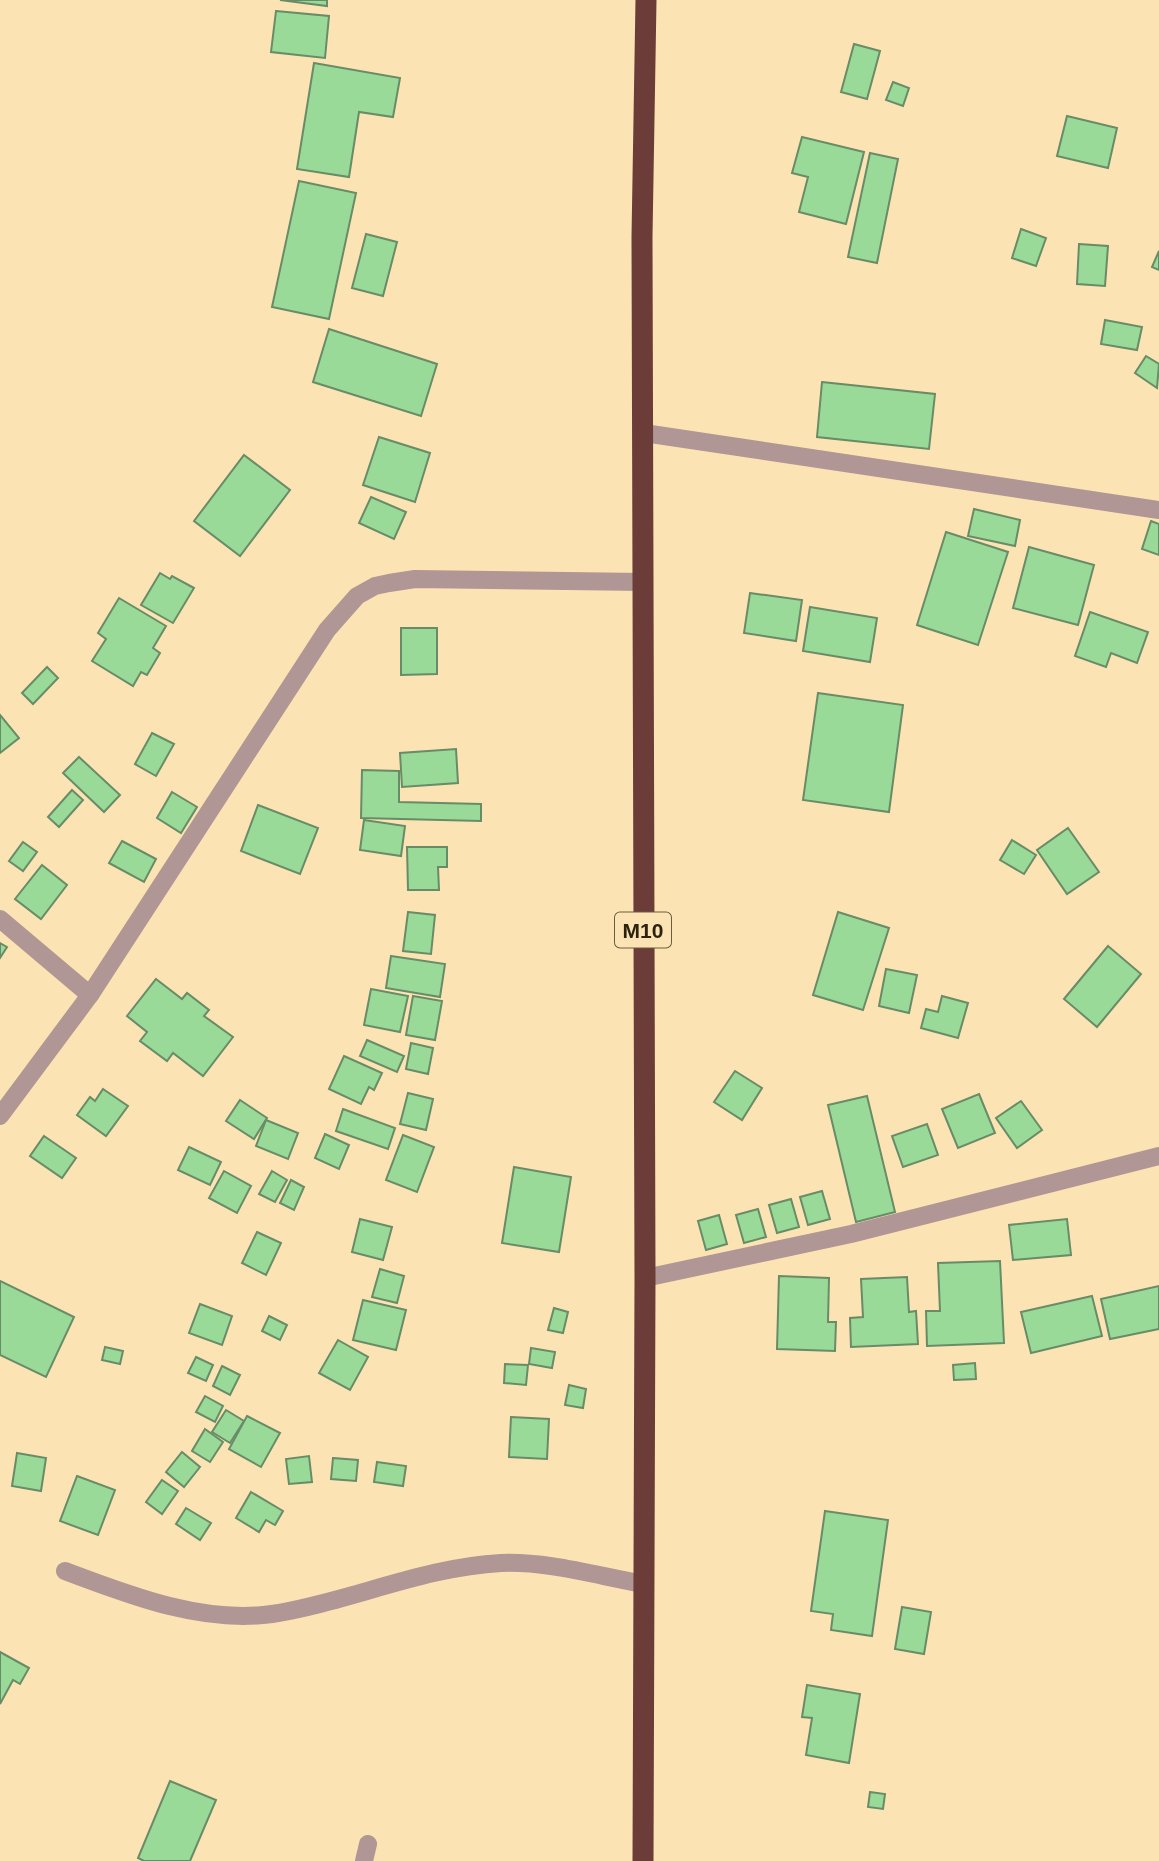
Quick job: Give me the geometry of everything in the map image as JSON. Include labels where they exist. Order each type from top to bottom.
[{"type":"highway","name":"M10","points":[[643,1861],[645,1278],[642,237],[646,0]]},
{"type":"street","points":[[644,433],[1159,510]]},
{"type":"street","points":[[0,1116],[90,995],[327,630],[357,596],[375,586],[415,579],[643,582]]},
{"type":"street","points":[[0,919],[90,995]]},
{"type":"street","points":[[645,1278],[851,1234],[1159,1156]]},
{"type":"street","points":[[65,1571],[127,1594],[180,1608],[223,1614],[271,1614],[458,1568],[503,1563],[543,1566],[644,1584]]},
{"type":"building","points":[[280,0],[327,0],[327,6]]},
{"type":"building","points":[[276,11],[329,16],[325,58],[271,52]]},
{"type":"building","points":[[854,44],[880,51],[867,99],[841,92]]},
{"type":"building","points":[[314,63],[400,78],[393,117],[359,112],[349,177],[297,169]]},
{"type":"building","points":[[893,82],[909,88],[903,106],[886,100]]},
{"type":"building","points":[[1067,116],[1117,128],[1108,168],[1057,156]]},
{"type":"building","points":[[802,137],[864,152],[846,224],[799,212],[808,177],[792,173]]},
{"type":"building","points":[[870,153],[898,159],[877,263],[848,257]]},
{"type":"building","points":[[299,181],[356,193],[329,319],[272,307]]},
{"type":"building","points":[[1021,229],[1046,238],[1036,266],[1012,258]]},
{"type":"building","points":[[366,234],[397,242],[383,296],[352,288]]},
{"type":"building","points":[[1079,244],[1108,246],[1105,286],[1077,284]]},
{"type":"building","points":[[1159,251],[1159,270],[1152,267]]},
{"type":"building","points":[[1105,320],[1142,327],[1137,350],[1101,344]]},
{"type":"building","points":[[329,329],[437,364],[421,416],[313,382]]},
{"type":"building","points":[[1146,356],[1159,364],[1157,388],[1135,373]]},
{"type":"building","points":[[822,382],[935,394],[929,449],[817,437]]},
{"type":"building","points":[[379,437],[430,453],[415,502],[363,485]]},
{"type":"building","points":[[244,455],[290,490],[240,556],[194,521]]},
{"type":"building","points":[[371,497],[406,512],[394,539],[359,523]]},
{"type":"building","points":[[974,509],[1020,520],[1015,546],[968,536]]},
{"type":"building","points":[[1151,521],[1159,524],[1159,555],[1142,549]]},
{"type":"building","points":[[946,532],[1008,552],[978,645],[917,625]]},
{"type":"building","points":[[1029,547],[1094,565],[1078,625],[1013,608]]},
{"type":"building","points":[[160,573],[194,588],[173,623],[141,605]]},
{"type":"building","points":[[750,593],[802,600],[796,641],[744,633]]},
{"type":"building","points":[[119,598],[166,626],[153,648],[160,653],[147,675],[141,672],[133,686],[92,661],[106,639],[98,633]]},
{"type":"building","points":[[810,607],[877,618],[870,662],[803,651]]},
{"type":"building","points":[[1090,612],[1148,632],[1137,663],[1111,653],[1106,667],[1075,656]]},
{"type":"building","points":[[401,628],[437,628],[437,674],[401,675]]},
{"type":"building","points":[[47,667],[58,678],[33,704],[22,693]]},
{"type":"building","points":[[818,693],[903,705],[889,812],[803,800]]},
{"type":"building","points":[[0,715],[19,738],[0,753]]},
{"type":"building","points":[[152,733],[174,744],[156,776],[135,764]]},
{"type":"building","points":[[456,749],[458,783],[402,787],[400,753]]},
{"type":"building","points":[[79,757],[120,795],[104,812],[63,773]]},
{"type":"building","points":[[362,770],[399,771],[399,802],[481,804],[481,821],[361,818]]},
{"type":"building","points":[[72,790],[83,800],[59,827],[48,817]]},
{"type":"building","points":[[172,792],[197,807],[181,833],[157,818]]},
{"type":"building","points":[[258,805],[318,828],[300,874],[241,851]]},
{"type":"building","points":[[364,820],[405,826],[401,856],[360,850]]},
{"type":"building","points":[[1068,828],[1099,872],[1067,894],[1037,850]]},
{"type":"building","points":[[1012,840],[1036,855],[1024,874],[1000,860]]},
{"type":"building","points":[[122,841],[156,859],[144,882],[109,863]]},
{"type":"building","points":[[23,842],[37,852],[23,871],[9,861]]},
{"type":"building","points":[[407,847],[447,847],[447,867],[438,867],[439,890],[408,890]]},
{"type":"building","points":[[42,865],[67,885],[41,919],[15,899]]},
{"type":"building","points":[[408,912],[435,915],[431,954],[403,951]]},
{"type":"building","points":[[838,912],[889,928],[863,1010],[813,995]]},
{"type":"building","points":[[0,943],[7,947],[0,958]]},
{"type":"building","points":[[1108,946],[1141,974],[1097,1027],[1064,999]]},
{"type":"building","points":[[391,956],[445,964],[440,997],[386,988]]},
{"type":"building","points":[[886,969],[917,975],[909,1013],[879,1006]]},
{"type":"building","points":[[156,979],[182,999],[187,993],[209,1010],[204,1016],[233,1037],[203,1076],[173,1053],[167,1061],[140,1041],[147,1032],[127,1016]]},
{"type":"building","points":[[371,989],[408,996],[400,1032],[364,1025]]},
{"type":"building","points":[[413,996],[442,1001],[435,1040],[406,1035]]},
{"type":"building","points":[[942,996],[968,1003],[958,1038],[921,1028],[926,1009],[938,1012]]},
{"type":"building","points":[[367,1040],[404,1056],[397,1072],[360,1056]]},
{"type":"building","points":[[411,1043],[433,1048],[428,1074],[406,1069]]},
{"type":"building","points":[[344,1056],[382,1073],[374,1090],[369,1087],[361,1104],[329,1089]]},
{"type":"building","points":[[735,1071],[762,1088],[742,1120],[714,1102]]},
{"type":"building","points":[[103,1089],[128,1106],[106,1136],[77,1115],[90,1097],[95,1101]]},
{"type":"building","points":[[408,1093],[433,1099],[426,1130],[400,1124]]},
{"type":"building","points":[[979,1094],[995,1133],[958,1148],[942,1109]]},
{"type":"building","points":[[867,1096],[895,1212],[856,1222],[828,1105]]},
{"type":"building","points":[[240,1100],[267,1118],[254,1139],[226,1121]]},
{"type":"building","points":[[1021,1101],[1042,1130],[1017,1148],[996,1118]]},
{"type":"building","points":[[343,1109],[395,1128],[388,1149],[336,1131]]},
{"type":"building","points":[[266,1120],[298,1133],[288,1159],[256,1146]]},
{"type":"building","points":[[927,1124],[938,1155],[903,1167],[892,1136]]},
{"type":"building","points":[[325,1134],[349,1145],[339,1169],[315,1158]]},
{"type":"building","points":[[403,1135],[434,1147],[417,1192],[386,1180]]},
{"type":"building","points":[[44,1136],[76,1158],[62,1178],[30,1156]]},
{"type":"building","points":[[189,1147],[221,1162],[210,1185],[178,1170]]},
{"type":"building","points":[[514,1167],[571,1177],[559,1252],[502,1243]]},
{"type":"building","points":[[224,1171],[251,1186],[237,1213],[209,1198]]},
{"type":"building","points":[[272,1171],[287,1180],[275,1202],[259,1194]]},
{"type":"building","points":[[291,1180],[304,1187],[294,1210],[280,1203]]},
{"type":"building","points":[[822,1191],[830,1219],[808,1225],[800,1197]]},
{"type":"building","points":[[791,1199],[799,1227],[777,1233],[769,1205]]},
{"type":"building","points":[[758,1209],[766,1237],[744,1243],[736,1215]]},
{"type":"building","points":[[719,1215],[727,1244],[706,1250],[698,1221]]},
{"type":"building","points":[[360,1219],[392,1227],[383,1260],[352,1252]]},
{"type":"building","points":[[1067,1219],[1071,1255],[1013,1260],[1009,1225]]},
{"type":"building","points":[[257,1232],[281,1243],[266,1275],[242,1263]]},
{"type":"building","points":[[1000,1261],[1004,1343],[927,1346],[926,1311],[940,1311],[938,1263]]},
{"type":"building","points":[[380,1269],[404,1276],[397,1303],[372,1297]]},
{"type":"building","points":[[779,1276],[829,1278],[828,1322],[836,1322],[835,1351],[777,1349]]},
{"type":"building","points":[[907,1277],[909,1312],[916,1311],[918,1344],[851,1347],[850,1318],[863,1317],[861,1279]]},
{"type":"building","points":[[0,1281],[74,1317],[46,1377],[0,1355]]},
{"type":"building","points":[[1159,1286],[1159,1329],[1110,1339],[1101,1299]]},
{"type":"building","points":[[1092,1296],[1102,1336],[1031,1353],[1021,1312]]},
{"type":"building","points":[[363,1300],[406,1310],[396,1350],[353,1340]]},
{"type":"building","points":[[200,1304],[232,1316],[222,1345],[189,1333]]},
{"type":"building","points":[[554,1308],[568,1312],[563,1333],[548,1330]]},
{"type":"building","points":[[269,1316],[287,1325],[280,1340],[262,1331]]},
{"type":"building","points":[[338,1340],[368,1357],[350,1390],[319,1373]]},
{"type":"building","points":[[105,1347],[123,1351],[120,1364],[102,1360]]},
{"type":"building","points":[[531,1348],[555,1352],[552,1368],[529,1364]]},
{"type":"building","points":[[196,1357],[213,1365],[206,1381],[188,1373]]},
{"type":"building","points":[[975,1363],[976,1379],[954,1380],[953,1365]]},
{"type":"building","points":[[505,1364],[528,1365],[526,1385],[504,1383]]},
{"type":"building","points":[[222,1366],[240,1375],[230,1395],[213,1386]]},
{"type":"building","points":[[569,1385],[586,1389],[583,1408],[565,1405]]},
{"type":"building","points":[[205,1396],[223,1406],[215,1422],[196,1412]]},
{"type":"building","points":[[226,1410],[244,1421],[230,1443],[212,1432]]},
{"type":"building","points":[[247,1416],[280,1433],[261,1467],[229,1449]]},
{"type":"building","points":[[511,1417],[549,1419],[547,1459],[509,1457]]},
{"type":"building","points":[[205,1429],[223,1442],[210,1462],[192,1451]]},
{"type":"building","points":[[182,1452],[200,1467],[184,1487],[166,1472]]},
{"type":"building","points":[[17,1453],[46,1458],[41,1491],[12,1486]]},
{"type":"building","points":[[309,1456],[312,1482],[289,1484],[286,1459]]},
{"type":"building","points":[[333,1458],[358,1460],[356,1481],[331,1479]]},
{"type":"building","points":[[377,1462],[406,1466],[403,1486],[374,1482]]},
{"type":"building","points":[[77,1476],[115,1490],[98,1535],[60,1521]]},
{"type":"building","points":[[162,1480],[178,1491],[162,1514],[146,1502]]},
{"type":"building","points":[[251,1492],[283,1511],[275,1525],[266,1520],[259,1532],[236,1518]]},
{"type":"building","points":[[186,1508],[211,1523],[200,1540],[176,1524]]},
{"type":"building","points":[[825,1511],[888,1520],[872,1636],[831,1630],[833,1614],[811,1611]]},
{"type":"building","points":[[902,1607],[931,1612],[924,1654],[895,1649]]},
{"type":"building","points":[[0,1652],[29,1668],[20,1684],[13,1680],[0,1704]]},
{"type":"building","points":[[807,1685],[860,1694],[849,1763],[806,1755],[812,1718],[802,1717]]},
{"type":"building","points":[[170,1781],[216,1800],[190,1861],[144,1861],[138,1858]]},
{"type":"building","points":[[870,1792],[885,1794],[883,1809],[868,1807]]}]
